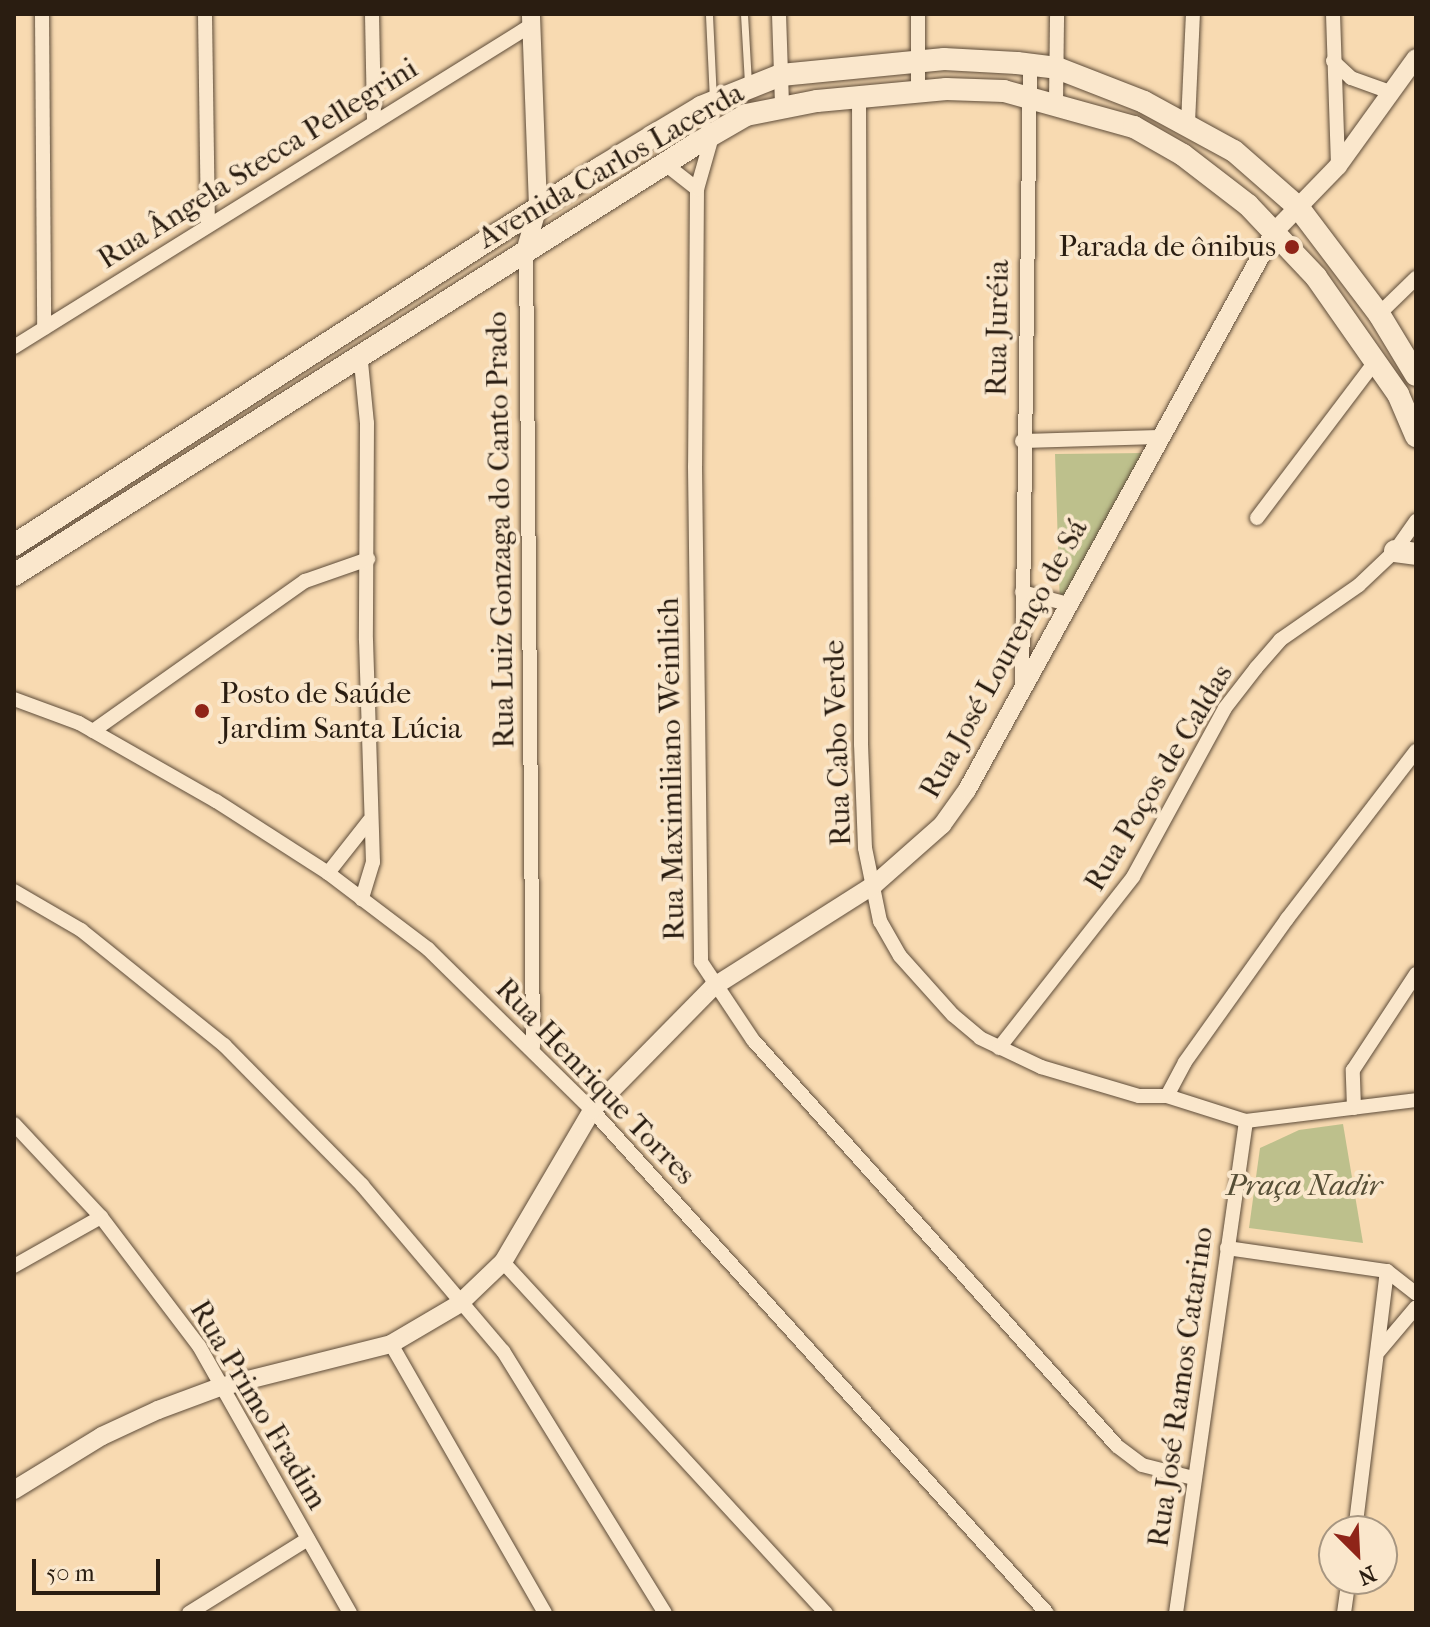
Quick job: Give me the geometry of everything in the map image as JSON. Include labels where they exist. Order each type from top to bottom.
[{"type":"main road","name":"Avenida Carlos Lacerda","points":[[14,545],[538,207],[713,100],[781,75],[918,61],[1057,68],[1188,123],[1234,151],[1298,207],[1379,314],[1416,375]]},
{"type":"main road","name":"Avenida Carlos Lacerda","points":[[14,575],[367,348],[713,133],[746,115],[782,105],[918,92],[1029,95],[1134,127],[1183,155],[1274,232],[1324,287],[1398,394],[1416,436]]},
{"type":"main road","points":[[364,320],[367,348]]},
{"type":"street","points":[[42,14],[44,328]]},
{"type":"street","points":[[205,14],[208,224]]},
{"type":"street","points":[[372,14],[374,123]]},
{"type":"street","points":[[779,14],[782,105]]},
{"type":"street","points":[[918,14],[918,92]]},
{"type":"street","points":[[1056,102],[1057,14]]},
{"type":"street","points":[[1188,123],[1193,14]]},
{"type":"street","points":[[1333,14],[1338,166]]},
{"type":"street","name":"Rua Ângela Stecca Pellegrini","points":[[14,347],[374,123],[530,20]]},
{"type":"street","name":"Rua Luiz Gonzaga do Canto Prado","points":[[530,20],[538,207],[526,248],[533,1047]]},
{"type":"street","name":"Rua José Lourenço de Sá","points":[[14,1490],[102,1436],[220,1387],[391,1344],[459,1304],[503,1262],[592,1110],[713,987],[874,885],[942,825],[1274,232],[1338,166],[1416,58]]},
{"type":"street","points":[[1333,61],[1359,83],[1390,92]]},
{"type":"street","name":"Rua Juréia","points":[[1022,686],[1022,441],[1030,65]]},
{"type":"street","name":"Rua Cabo Verde","points":[[859,99],[861,744],[865,848],[880,921],[900,956],[953,1015],[999,1048],[1041,1067],[1139,1096],[1167,1096],[1246,1121],[1416,1100]]},
{"type":"street","name":"Rua Maximiliano Weinlich","points":[[713,133],[697,189],[697,897],[701,962],[713,987],[753,1040],[1117,1446],[1142,1465],[1193,1478]]},
{"type":"street","points":[[664,163],[697,189]]},
{"type":"street","points":[[1379,314],[1416,278]]},
{"type":"street","points":[[362,899],[373,862],[369,821],[367,348]]},
{"type":"street","points":[[1257,518],[1375,362]]},
{"type":"street","points":[[1022,441],[1160,437]]},
{"type":"street","name":"Rua Poços de Caldas","points":[[999,1048],[1133,877],[1225,708],[1256,668],[1280,640],[1406,552],[1416,521]]},
{"type":"street","points":[[93,731],[305,581],[368,559]]},
{"type":"street","points":[[1022,592],[1068,604]]},
{"type":"street","name":"Rua Henrique Torres","points":[[14,699],[93,731],[328,873],[428,949],[533,1047],[592,1110],[1047,1613]]},
{"type":"street","points":[[1167,1096],[1185,1062],[1278,932],[1416,751]]},
{"type":"street","points":[[328,873],[369,821]]},
{"type":"street","points":[[14,891],[81,930],[224,1045],[362,1185],[525,1383],[665,1611]]},
{"type":"street","points":[[1354,1108],[1353,1070],[1416,974]]},
{"type":"street","name":"Rua José Ramos Catarino","points":[[1176,1613],[1246,1121]]},
{"type":"street","name":"Rua Primo Fradim","points":[[14,1124],[101,1217],[199,1346],[350,1613]]},
{"type":"street","points":[[14,1266],[101,1217]]},
{"type":"street","points":[[1227,1248],[1387,1271],[1416,1294]]},
{"type":"street","points":[[503,1262],[826,1613]]},
{"type":"street","points":[[1357,1515],[1387,1271]]},
{"type":"street","points":[[1379,1351],[1416,1307]]},
{"type":"street","points":[[391,1344],[545,1613]]},
{"type":"street","points":[[189,1613],[308,1539]]},
{"type":"lane","points":[[616,193],[626,178],[708,126],[713,100],[709,14]]},
{"type":"lane","points":[[744,14],[748,85]]},
{"type":"green space","points":[[1146,453],[1060,606],[1055,454]]},
{"type":"green space","name":"Praça Nadir","points":[[1343,1124],[1363,1243],[1249,1228],[1260,1148],[1299,1130]]},
{"type":"place","name":"Parada de ônibus","points":[[1292,247]]},
{"type":"place","name":"Posto de Saúde Jardim Santa Lúcia","points":[[202,711]]}]
